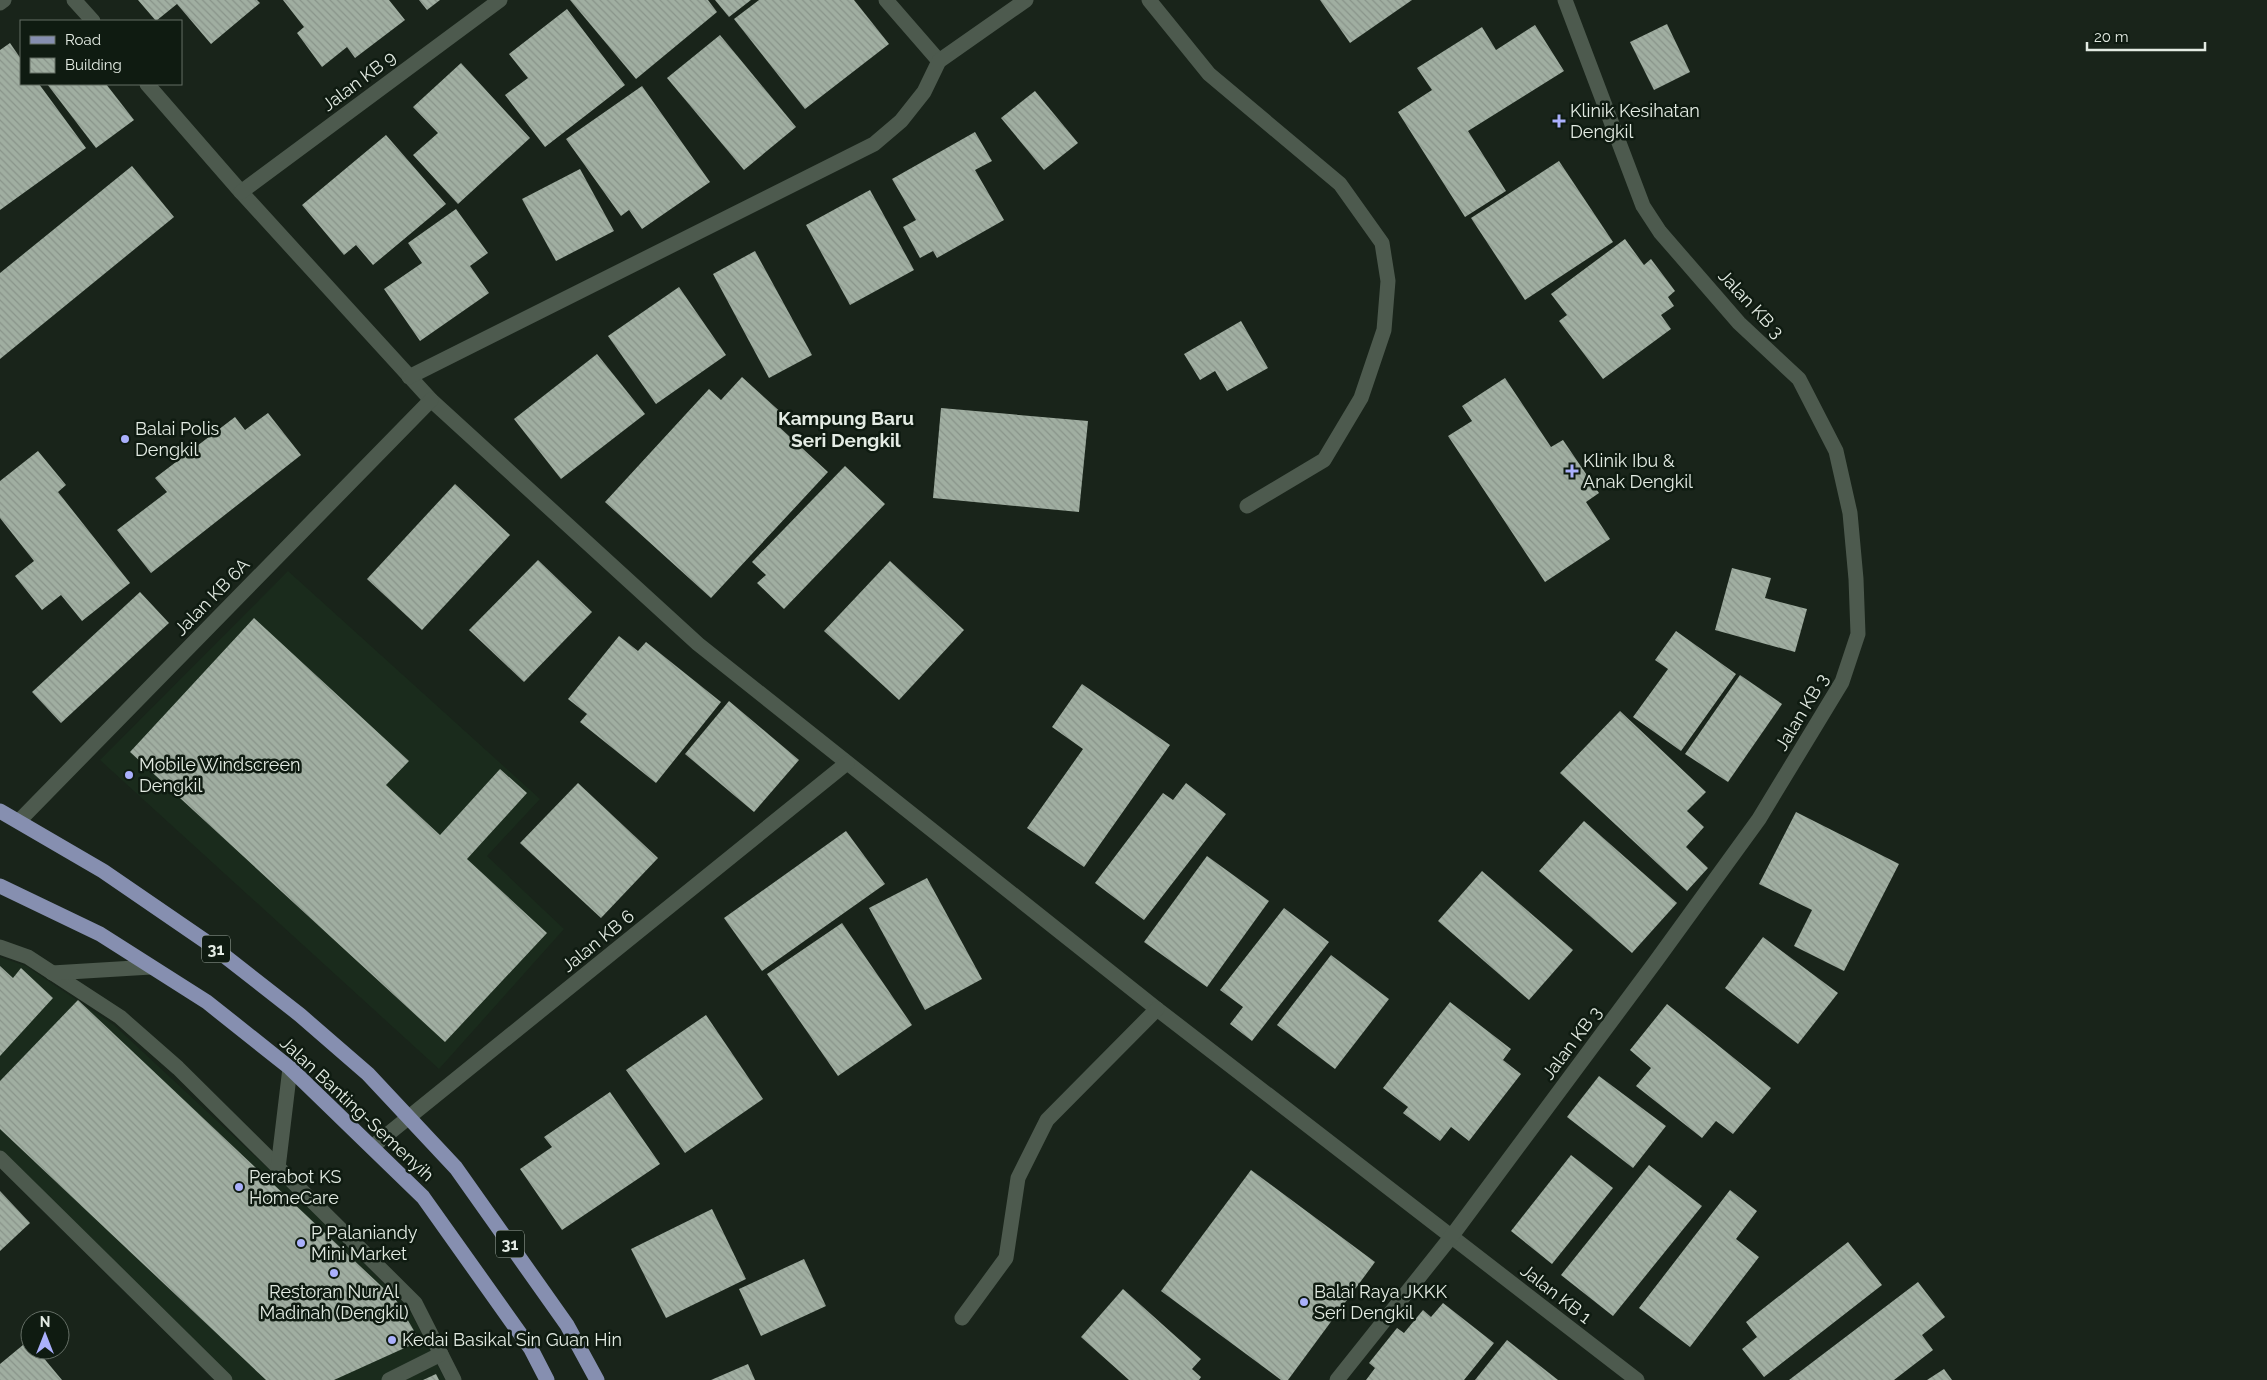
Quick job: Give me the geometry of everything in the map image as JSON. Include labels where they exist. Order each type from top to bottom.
[{"type":"main road","name":"Jalan Banting-Semenyih","points":[[0,811],[103,870],[208,943],[300,1015],[353,1060],[456,1168],[567,1325],[597,1380]]},
{"type":"main road","name":"Jalan Banting-Semenyih","points":[[0,886],[100,934],[151,966],[207,1002],[290,1068],[423,1197],[531,1348],[547,1380]]},
{"type":"street","points":[[0,3],[4,0]]},
{"type":"street","points":[[74,0],[92,20]]},
{"type":"street","name":"Jalan KB 9","points":[[241,192],[500,0]]},
{"type":"street","points":[[886,0],[939,61]]},
{"type":"street","points":[[410,377],[874,144],[901,122],[924,92],[939,61],[1026,0]]},
{"type":"street","points":[[1149,0],[1209,74],[1340,184],[1382,243],[1388,282],[1384,330],[1361,398],[1324,460],[1247,506]]},
{"type":"street","name":"Jalan KB 3","points":[[1337,1380],[1452,1237],[1759,819],[1842,682],[1858,634],[1856,579],[1850,513],[1836,451],[1799,379],[1739,323],[1660,232],[1642,206],[1565,0]]},
{"type":"street","name":"Jalan KB 1","points":[[148,85],[241,192],[431,400],[698,644],[1157,1009],[1637,1380]]},
{"type":"street","name":"Jalan KB 6A","points":[[19,821],[431,400]]},
{"type":"street","name":"Jalan KB 6","points":[[372,1147],[847,763]]},
{"type":"street","points":[[0,947],[28,957],[120,1018],[178,1068],[415,1304],[454,1380]]},
{"type":"street","points":[[52,973],[151,966]]},
{"type":"street","points":[[962,1318],[1006,1258],[1018,1178],[1047,1120],[1157,1009]]},
{"type":"street","points":[[278,1168],[290,1068]]},
{"type":"street","points":[[0,1158],[225,1380]]},
{"type":"street","points":[[389,1380],[441,1354]]},
{"type":"shaded area","points":[[288,571],[540,799],[487,856],[564,929],[439,1069],[100,760]]},
{"type":"shaded area","points":[[0,957],[26,966],[114,1025],[288,1187],[409,1309],[445,1380],[230,1380],[0,1157]]},
{"type":"building","points":[[138,0],[257,0],[260,3],[211,44],[177,4],[155,20]]},
{"type":"building","points":[[283,0],[389,0],[405,20],[355,58],[347,47],[322,67],[297,33],[304,27]]},
{"type":"building","points":[[419,0],[440,0],[427,10]]},
{"type":"building","points":[[570,0],[708,0],[717,12],[636,79]]},
{"type":"building","points":[[715,0],[751,0],[729,17]]},
{"type":"building","points":[[759,0],[854,0],[889,44],[805,109],[734,19]]},
{"type":"building","points":[[1320,0],[1412,0],[1350,43]]},
{"type":"building","points":[[567,9],[625,85],[545,147],[505,95],[528,78],[509,54]]},
{"type":"building","points":[[1667,24],[1690,72],[1654,90],[1630,42]]},
{"type":"building","points":[[1535,25],[1564,71],[1468,131],[1506,191],[1465,217],[1398,112],[1432,90],[1417,68],[1482,27],[1496,50]]},
{"type":"building","points":[[720,35],[796,127],[744,170],[667,78]]},
{"type":"building","points":[[10,43],[20,58],[20,85],[40,85],[86,148],[0,210],[0,50]]},
{"type":"building","points":[[461,63],[530,138],[458,204],[413,155],[438,133],[413,107]]},
{"type":"building","points":[[48,85],[107,85],[134,120],[96,148]]},
{"type":"building","points":[[642,86],[710,182],[642,229],[629,210],[621,216],[566,139]]},
{"type":"building","points":[[1035,91],[1078,143],[1044,170],[1001,118]]},
{"type":"building","points":[[975,132],[992,161],[975,170],[1004,220],[937,258],[933,251],[920,258],[903,227],[916,220],[892,179]]},
{"type":"building","points":[[386,135],[446,204],[373,265],[356,245],[344,255],[302,205]]},
{"type":"building","points":[[1559,161],[1613,242],[1525,300],[1471,218]]},
{"type":"building","points":[[132,166],[174,217],[0,359],[0,273]]},
{"type":"building","points":[[580,169],[614,231],[556,261],[522,199]]},
{"type":"building","points":[[870,190],[914,270],[850,305],[806,225]]},
{"type":"building","points":[[456,209],[488,253],[470,266],[489,293],[420,341],[384,289],[422,263],[408,243]]},
{"type":"building","points":[[1625,239],[1644,265],[1651,259],[1675,291],[1668,297],[1674,306],[1661,315],[1671,329],[1603,379],[1559,321],[1567,315],[1551,294]]},
{"type":"building","points":[[755,251],[812,355],[769,378],[713,274]]},
{"type":"building","points":[[679,287],[726,355],[656,404],[608,336]]},
{"type":"building","points":[[1241,321],[1268,368],[1227,391],[1215,371],[1200,380],[1184,354]]},
{"type":"building","points":[[597,354],[645,414],[561,479],[514,419]]},
{"type":"building","points":[[742,377],[785,416],[777,425],[828,472],[711,598],[605,502],[709,389],[721,400]]},
{"type":"building","points":[[1505,378],[1551,447],[1563,440],[1599,493],[1586,502],[1610,539],[1545,582],[1448,436],[1472,421],[1462,406]]},
{"type":"building","points":[[941,408],[1088,421],[1079,512],[933,498]]},
{"type":"building","points":[[268,413],[301,455],[151,573],[117,530],[167,492],[155,478],[235,417],[245,430]]},
{"type":"building","points":[[38,451],[66,485],[58,492],[130,583],[82,621],[61,595],[42,610],[15,576],[34,561],[0,518],[0,481]]},
{"type":"building","points":[[845,466],[885,504],[784,609],[757,583],[766,575],[752,562]]},
{"type":"building","points":[[455,484],[510,535],[422,630],[367,579]]},
{"type":"building","points":[[538,560],[592,612],[524,682],[469,630]]},
{"type":"building","points":[[890,561],[964,630],[899,700],[824,631]]},
{"type":"building","points":[[1732,568],[1771,578],[1765,598],[1807,609],[1795,652],[1715,630]]},
{"type":"building","points":[[140,592],[169,623],[61,723],[32,692]]},
{"type":"building","points":[[254,618],[409,761],[386,785],[440,835],[500,769],[527,793],[467,859],[547,933],[445,1042],[130,752]]},
{"type":"building","points":[[1676,631],[1736,674],[1681,751],[1633,717],[1668,669],[1655,660]]},
{"type":"building","points":[[619,636],[638,651],[646,642],[721,702],[656,783],[580,722],[587,714],[568,699]]},
{"type":"building","points":[[1740,675],[1782,704],[1728,782],[1685,754]]},
{"type":"building","points":[[1082,684],[1170,745],[1084,867],[1027,828],[1083,749],[1052,727]]},
{"type":"building","points":[[729,701],[799,760],[754,812],[685,754]]},
{"type":"building","points":[[1620,711],[1706,792],[1687,811],[1704,827],[1686,847],[1708,868],[1687,891],[1560,773]]},
{"type":"building","points":[[578,783],[658,858],[601,918],[520,843]]},
{"type":"building","points":[[1186,783],[1226,814],[1144,920],[1095,883],[1163,793],[1173,800]]},
{"type":"building","points":[[1796,812],[1899,864],[1844,971],[1794,946],[1812,910],[1759,884]]},
{"type":"building","points":[[1584,821],[1677,903],[1632,953],[1539,871]]},
{"type":"building","points":[[846,831],[885,884],[762,971],[724,918]]},
{"type":"building","points":[[1207,856],[1269,901],[1207,987],[1144,942]]},
{"type":"building","points":[[1482,871],[1573,950],[1529,1000],[1438,921]]},
{"type":"building","points":[[927,878],[982,979],[925,1010],[869,908]]},
{"type":"building","points":[[1284,908],[1329,942],[1252,1041],[1230,1024],[1243,1007],[1220,990]]},
{"type":"building","points":[[842,923],[912,1025],[838,1076],[767,974]]},
{"type":"building","points":[[1763,937],[1838,993],[1798,1044],[1725,988]]},
{"type":"building","points":[[1331,955],[1389,999],[1335,1069],[1277,1025]]},
{"type":"building","points":[[0,966],[13,978],[21,968],[53,998],[0,1056]]},
{"type":"building","points":[[78,1000],[396,1300],[420,1341],[334,1380],[266,1380],[0,1129],[0,1081]]},
{"type":"building","points":[[1450,1002],[1511,1049],[1503,1060],[1521,1074],[1469,1141],[1451,1127],[1440,1141],[1403,1113],[1408,1107],[1383,1088]]},
{"type":"building","points":[[1667,1004],[1771,1088],[1733,1134],[1716,1121],[1702,1138],[1636,1086],[1651,1068],[1630,1050]]},
{"type":"building","points":[[706,1015],[763,1099],[685,1153],[626,1070]]},
{"type":"building","points":[[1599,1076],[1666,1126],[1633,1168],[1567,1117]]},
{"type":"building","points":[[610,1092],[660,1164],[562,1230],[520,1169],[552,1147],[544,1137]]},
{"type":"building","points":[[1571,1155],[1613,1188],[1552,1264],[1511,1231]]},
{"type":"building","points":[[1649,1165],[1702,1206],[1613,1316],[1561,1275]]},
{"type":"building","points":[[1251,1170],[1375,1262],[1288,1380],[1281,1380],[1161,1291]]},
{"type":"building","points":[[1730,1190],[1757,1211],[1736,1239],[1759,1257],[1690,1347],[1639,1308]]},
{"type":"building","points":[[0,1191],[30,1223],[0,1251]]},
{"type":"building","points":[[712,1209],[746,1279],[666,1318],[631,1249]]},
{"type":"building","points":[[1848,1242],[1882,1285],[1764,1377],[1742,1349],[1757,1337],[1746,1322]]},
{"type":"building","points":[[804,1259],[826,1306],[761,1336],[739,1289]]},
{"type":"building","points":[[1918,1282],[1945,1317],[1922,1335],[1933,1350],[1894,1380],[1789,1380]]},
{"type":"building","points":[[1123,1289],[1201,1359],[1192,1369],[1201,1377],[1199,1380],[1129,1380],[1081,1337]]},
{"type":"building","points":[[1443,1303],[1494,1343],[1464,1380],[1366,1380],[1375,1368],[1369,1363],[1397,1328],[1404,1333],[1423,1310],[1431,1317]]},
{"type":"building","points":[[1507,1340],[1558,1380],[1475,1380]]},
{"type":"building","points":[[20,1347],[20,1360],[45,1360],[62,1380],[0,1380],[0,1364]]},
{"type":"building","points":[[748,1364],[755,1380],[711,1380]]},
{"type":"building","points":[[1944,1369],[1952,1380],[1927,1380]]},
{"type":"building","points":[[436,1374],[439,1380],[423,1380]]},
{"type":"place","name":"Klinik Kesihatan Dengkil","points":[[1559,121]]},
{"type":"place","name":"Balai Polis Dengkil","points":[[125,439]]},
{"type":"place","name":"Klinik Ibu & Anak Dengkil","points":[[1572,471]]},
{"type":"place","name":"Mobile Windscreen Dengkil","points":[[129,775]]},
{"type":"place","name":"Perabot KS HomeCare","points":[[239,1187]]},
{"type":"place","name":"P Palaniandy Mini Market","points":[[301,1243]]},
{"type":"place","name":"Restoran Nur Al Madinah (Dengkil)","points":[[334,1273]]},
{"type":"place","name":"Balai Raya JKKK Seri Dengkil","points":[[1304,1302]]},
{"type":"place","name":"Kedai Basikal Sin Guan Hin","points":[[392,1340]]},
{"type":"district","name":"Kampung Baru Seri Dengkil","points":[[846,429]]}]
